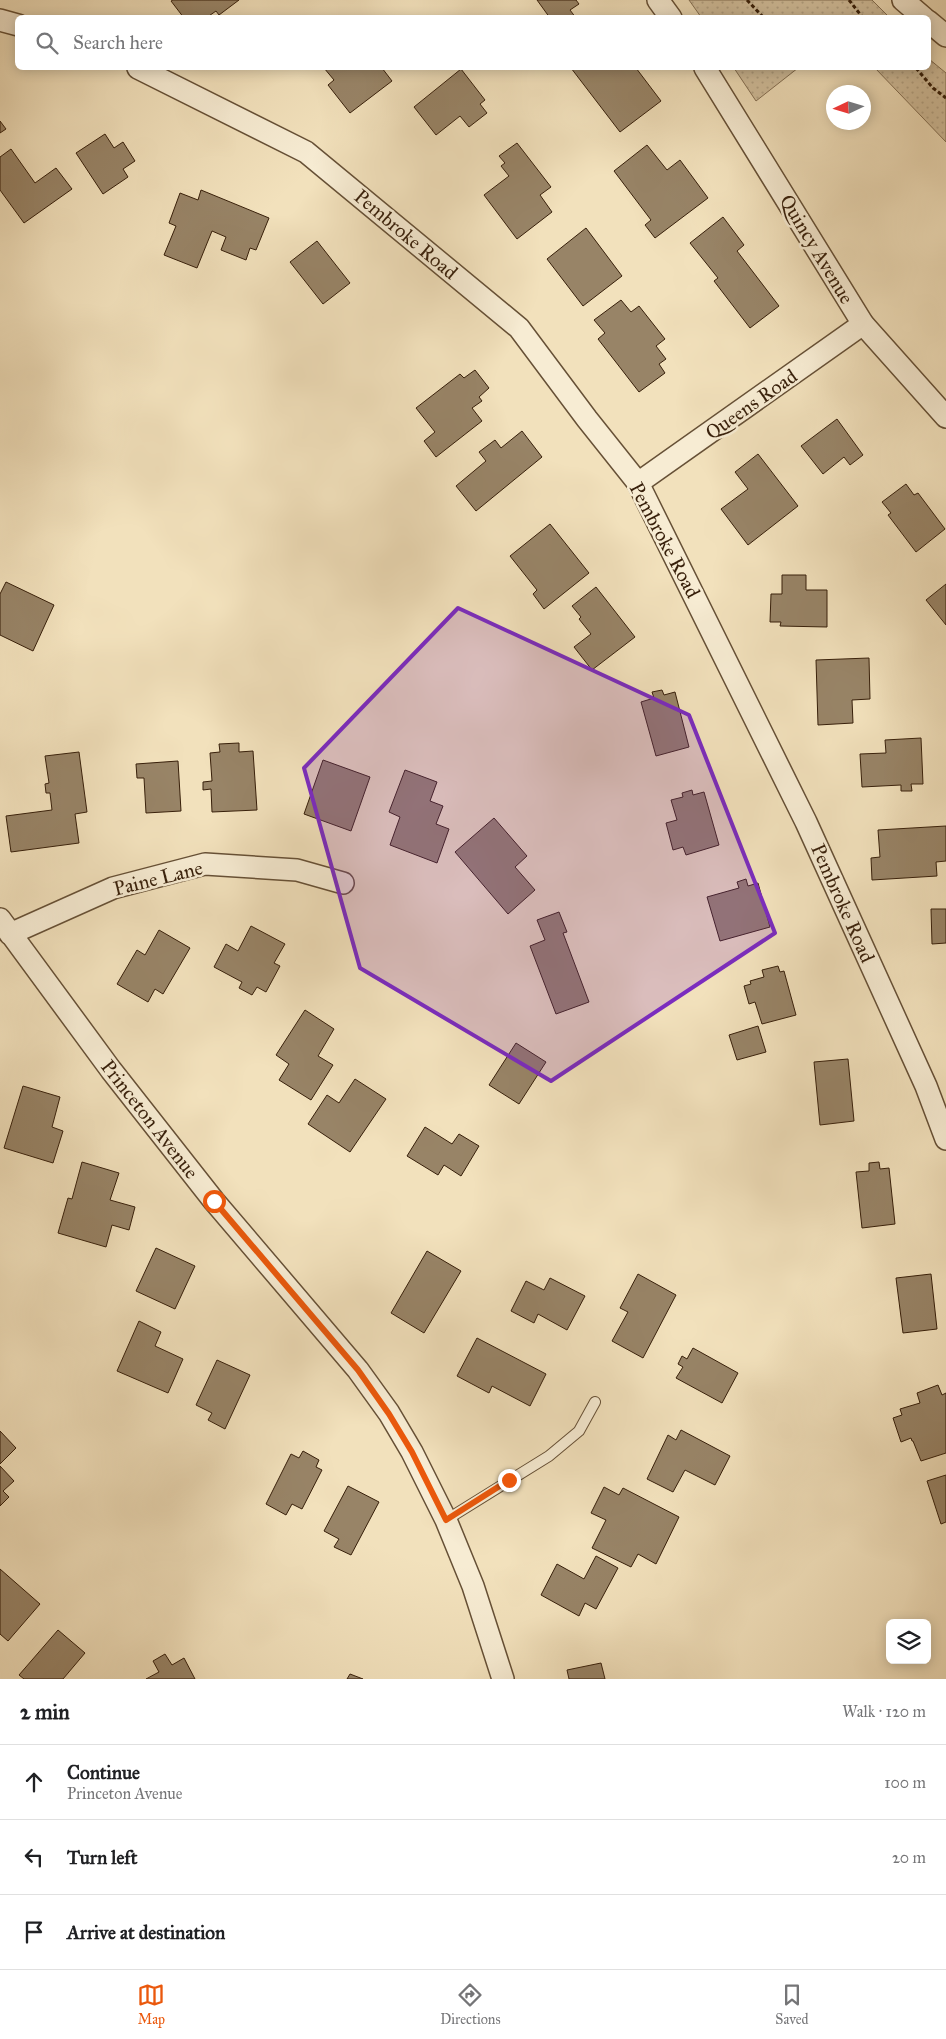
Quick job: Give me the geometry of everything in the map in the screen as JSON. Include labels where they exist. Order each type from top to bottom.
[{"type":"street","points":[[658,0],[669,15]]},
{"type":"street","points":[[903,0],[920,15]]},
{"type":"street","points":[[0,20],[15,24]]},
{"type":"street","points":[[931,24],[946,36]]},
{"type":"street","name":"Pembroke Road","points":[[142,70],[306,152],[519,328],[586,419],[638,483],[806,822],[926,1086],[946,1138]]},
{"type":"street","name":"Quincy Avenue","points":[[706,70],[863,324],[946,417]]},
{"type":"street","name":"Queens Road","points":[[638,483],[863,324]]},
{"type":"street","name":"Paine Lane","points":[[5,927],[113,888],[205,864],[296,870],[343,883]]},
{"type":"street","name":"Princeton Avenue","points":[[5,927],[111,1070],[214,1201],[358,1370],[403,1437],[446,1520],[473,1586],[502,1679]]},
{"type":"lane","points":[[446,1520],[549,1456],[579,1431],[595,1402]]},
{"type":"path","points":[[748,0],[761,15]]},
{"type":"path","points":[[849,0],[861,15]]},
{"type":"path","points":[[918,70],[933,88],[946,98]]},
{"type":"highlighted area","points":[[458,608],[689,715],[775,933],[551,1081],[360,968],[304,768]]},
{"type":"shaded area","points":[[689,0],[872,0],[887,15],[700,15]]},
{"type":"shaded area","points":[[931,61],[946,73],[946,142],[877,70],[931,70]]},
{"type":"shaded area","points":[[735,70],[795,70],[756,101]]},
{"type":"building","points":[[239,0],[219,15],[216,11],[210,15],[182,15],[171,1]]},
{"type":"building","points":[[537,0],[576,0],[579,4],[570,10],[574,15],[548,15]]},
{"type":"building","points":[[326,70],[384,70],[392,81],[350,113],[328,85],[334,80]]},
{"type":"building","points":[[462,70],[485,100],[480,104],[487,113],[469,127],[460,116],[436,135],[414,107]]},
{"type":"building","points":[[573,70],[638,70],[661,101],[620,132]]},
{"type":"building","points":[[0,121],[6,129],[0,133]]},
{"type":"building","points":[[105,134],[114,148],[123,142],[135,161],[123,169],[128,177],[103,194],[76,153]]},
{"type":"building","points":[[517,143],[551,187],[540,195],[552,212],[517,239],[484,195],[509,176],[501,166],[505,163],[499,156]]},
{"type":"building","points":[[647,145],[667,170],[680,160],[708,198],[655,238],[645,225],[651,220],[614,171]]},
{"type":"building","points":[[11,149],[35,183],[56,168],[72,189],[24,223],[0,190],[0,157]]},
{"type":"building","points":[[201,190],[269,218],[256,250],[250,248],[246,260],[221,250],[226,237],[212,231],[197,268],[164,255],[176,226],[169,223],[180,193],[198,200]]},
{"type":"building","points":[[723,217],[744,245],[737,251],[779,306],[750,328],[714,281],[718,278],[690,243]]},
{"type":"building","points":[[586,228],[622,276],[583,306],[547,259]]},
{"type":"building","points":[[317,241],[350,283],[323,304],[290,262]]},
{"type":"building","points":[[621,300],[631,312],[639,306],[665,339],[656,346],[666,359],[659,364],[665,373],[639,392],[598,339],[605,333],[594,320]]},
{"type":"building","points":[[475,370],[489,388],[479,397],[482,401],[472,408],[482,421],[436,457],[424,441],[435,432],[416,408],[460,374],[464,378]]},
{"type":"building","points":[[837,419],[863,455],[850,465],[844,457],[823,474],[801,446]]},
{"type":"building","points":[[522,431],[542,457],[476,511],[456,486],[486,461],[479,452],[495,440],[501,448]]},
{"type":"building","points":[[758,454],[798,506],[748,545],[721,509],[748,489],[735,472]]},
{"type":"building","points":[[906,484],[914,495],[918,493],[945,529],[916,552],[888,515],[891,513],[882,502]]},
{"type":"building","points":[[550,524],[589,573],[544,609],[533,594],[537,590],[510,556]]},
{"type":"building","points":[[782,575],[806,575],[806,590],[827,590],[827,627],[780,626],[781,622],[770,622],[771,594],[782,594]]},
{"type":"building","points":[[6,582],[54,605],[33,651],[0,635],[0,594]]},
{"type":"building","points":[[946,584],[946,625],[926,600]]},
{"type":"building","points":[[596,587],[635,637],[592,670],[574,647],[591,634],[579,619],[581,617],[572,606]]},
{"type":"building","points":[[869,658],[870,699],[852,700],[853,723],[818,725],[816,660]]},
{"type":"building","points":[[662,690],[664,695],[675,692],[689,747],[656,756],[641,702],[654,698],[652,692]]},
{"type":"building","points":[[921,738],[923,784],[911,784],[912,791],[901,791],[901,785],[862,787],[860,754],[886,753],[885,740]]},
{"type":"building","points":[[239,743],[239,752],[253,751],[257,810],[212,812],[211,789],[203,790],[203,782],[212,781],[210,753],[220,752],[219,744]]},
{"type":"building","points":[[79,752],[87,812],[75,814],[79,843],[11,852],[6,816],[52,810],[50,793],[46,793],[45,784],[49,783],[45,756]]},
{"type":"building","points":[[323,760],[370,777],[351,831],[304,814]]},
{"type":"building","points":[[178,761],[181,811],[146,813],[144,778],[137,778],[136,764]]},
{"type":"building","points":[[405,770],[437,782],[430,801],[443,806],[436,824],[449,829],[437,863],[390,845],[400,817],[389,812]]},
{"type":"building","points":[[692,790],[693,795],[704,792],[719,845],[686,855],[683,847],[673,850],[666,823],[677,820],[671,800],[683,797],[682,793]]},
{"type":"building","points":[[494,818],[527,856],[515,867],[535,890],[508,914],[455,852]]},
{"type":"building","points":[[946,826],[946,861],[936,862],[937,876],[872,880],[871,858],[880,857],[878,830]]},
{"type":"building","points":[[746,879],[748,886],[758,883],[770,927],[720,941],[707,897],[739,888],[737,882]]},
{"type":"building","points":[[931,909],[946,909],[946,943],[932,944]]},
{"type":"building","points":[[559,912],[567,932],[563,933],[589,1002],[556,1014],[530,946],[545,940],[537,920]]},
{"type":"building","points":[[251,926],[285,944],[274,963],[280,966],[266,992],[257,987],[252,995],[239,988],[242,982],[214,967],[226,944],[238,951]]},
{"type":"building","points":[[159,930],[190,948],[163,994],[155,989],[148,1002],[117,984],[137,950],[145,955]]},
{"type":"building","points":[[778,966],[780,972],[784,971],[796,1015],[762,1024],[755,1002],[749,1004],[744,986],[751,984],[750,981],[764,977],[762,970]]},
{"type":"building","points":[[305,1010],[334,1029],[318,1056],[333,1065],[311,1100],[279,1080],[289,1064],[276,1055]]},
{"type":"building","points":[[758,1026],[766,1052],[737,1060],[729,1035]]},
{"type":"building","points":[[516,1043],[546,1062],[519,1104],[489,1085]]},
{"type":"building","points":[[848,1059],[854,1121],[820,1125],[814,1062]]},
{"type":"building","points":[[355,1079],[386,1099],[350,1152],[308,1124],[327,1095],[339,1103]]},
{"type":"building","points":[[23,1086],[60,1097],[52,1127],[63,1131],[53,1163],[4,1148]]},
{"type":"building","points":[[425,1127],[452,1144],[459,1134],[479,1146],[461,1176],[444,1165],[438,1175],[407,1156]]},
{"type":"building","points":[[82,1162],[119,1173],[110,1200],[135,1207],[129,1230],[112,1225],[106,1247],[58,1233],[68,1198],[72,1199]]},
{"type":"building","points":[[879,1162],[880,1169],[889,1168],[895,1224],[862,1228],[856,1172],[869,1171],[869,1163]]},
{"type":"building","points":[[156,1248],[195,1266],[175,1309],[136,1291]]},
{"type":"building","points":[[427,1251],[461,1271],[424,1333],[391,1313]]},
{"type":"building","points":[[638,1274],[676,1295],[643,1358],[612,1341],[628,1312],[620,1308]]},
{"type":"building","points":[[931,1274],[937,1329],[903,1333],[896,1278]]},
{"type":"building","points":[[550,1278],[585,1296],[567,1330],[538,1314],[534,1323],[511,1311],[526,1281],[544,1290]]},
{"type":"building","points":[[139,1321],[161,1332],[155,1346],[183,1359],[168,1393],[117,1371]]},
{"type":"building","points":[[477,1338],[546,1374],[530,1406],[492,1386],[489,1393],[457,1376]]},
{"type":"building","points":[[693,1348],[738,1373],[722,1403],[676,1378],[683,1367],[678,1364],[682,1356],[687,1359]]},
{"type":"building","points":[[217,1360],[250,1375],[225,1429],[208,1420],[212,1413],[196,1405]]},
{"type":"building","points":[[938,1385],[942,1395],[946,1393],[946,1453],[921,1461],[911,1438],[901,1442],[893,1418],[902,1415],[900,1409],[920,1403],[917,1393]]},
{"type":"building","points":[[681,1430],[730,1456],[715,1485],[685,1470],[673,1492],[647,1479],[668,1435],[676,1440]]},
{"type":"building","points":[[0,1431],[16,1448],[0,1464]]},
{"type":"building","points":[[303,1451],[319,1460],[316,1467],[322,1470],[302,1509],[292,1504],[286,1515],[266,1504],[291,1454],[299,1458]]},
{"type":"building","points":[[0,1466],[14,1481],[3,1491],[9,1497],[0,1506]]},
{"type":"building","points":[[946,1475],[946,1522],[941,1524],[927,1481]]},
{"type":"building","points":[[348,1486],[379,1502],[351,1555],[334,1547],[339,1539],[324,1531]]},
{"type":"building","points":[[604,1487],[619,1495],[623,1488],[679,1517],[656,1564],[638,1554],[631,1567],[592,1548],[606,1520],[591,1513]]},
{"type":"building","points":[[596,1556],[618,1568],[596,1609],[585,1603],[579,1616],[541,1595],[557,1564],[584,1579]]},
{"type":"building","points":[[0,1569],[40,1604],[8,1641],[0,1634]]},
{"type":"building","points":[[58,1630],[85,1653],[63,1679],[24,1679],[19,1675]]},
{"type":"building","points":[[165,1654],[172,1665],[184,1658],[195,1679],[146,1679],[159,1672],[153,1661]]},
{"type":"building","points":[[601,1663],[605,1679],[569,1679],[567,1670]]},
{"type":"building","points":[[350,1674],[363,1679],[347,1679]]},
{"type":"route","points":[[214,1201],[358,1370],[389,1414],[412,1452],[446,1520],[509,1480]]}]
